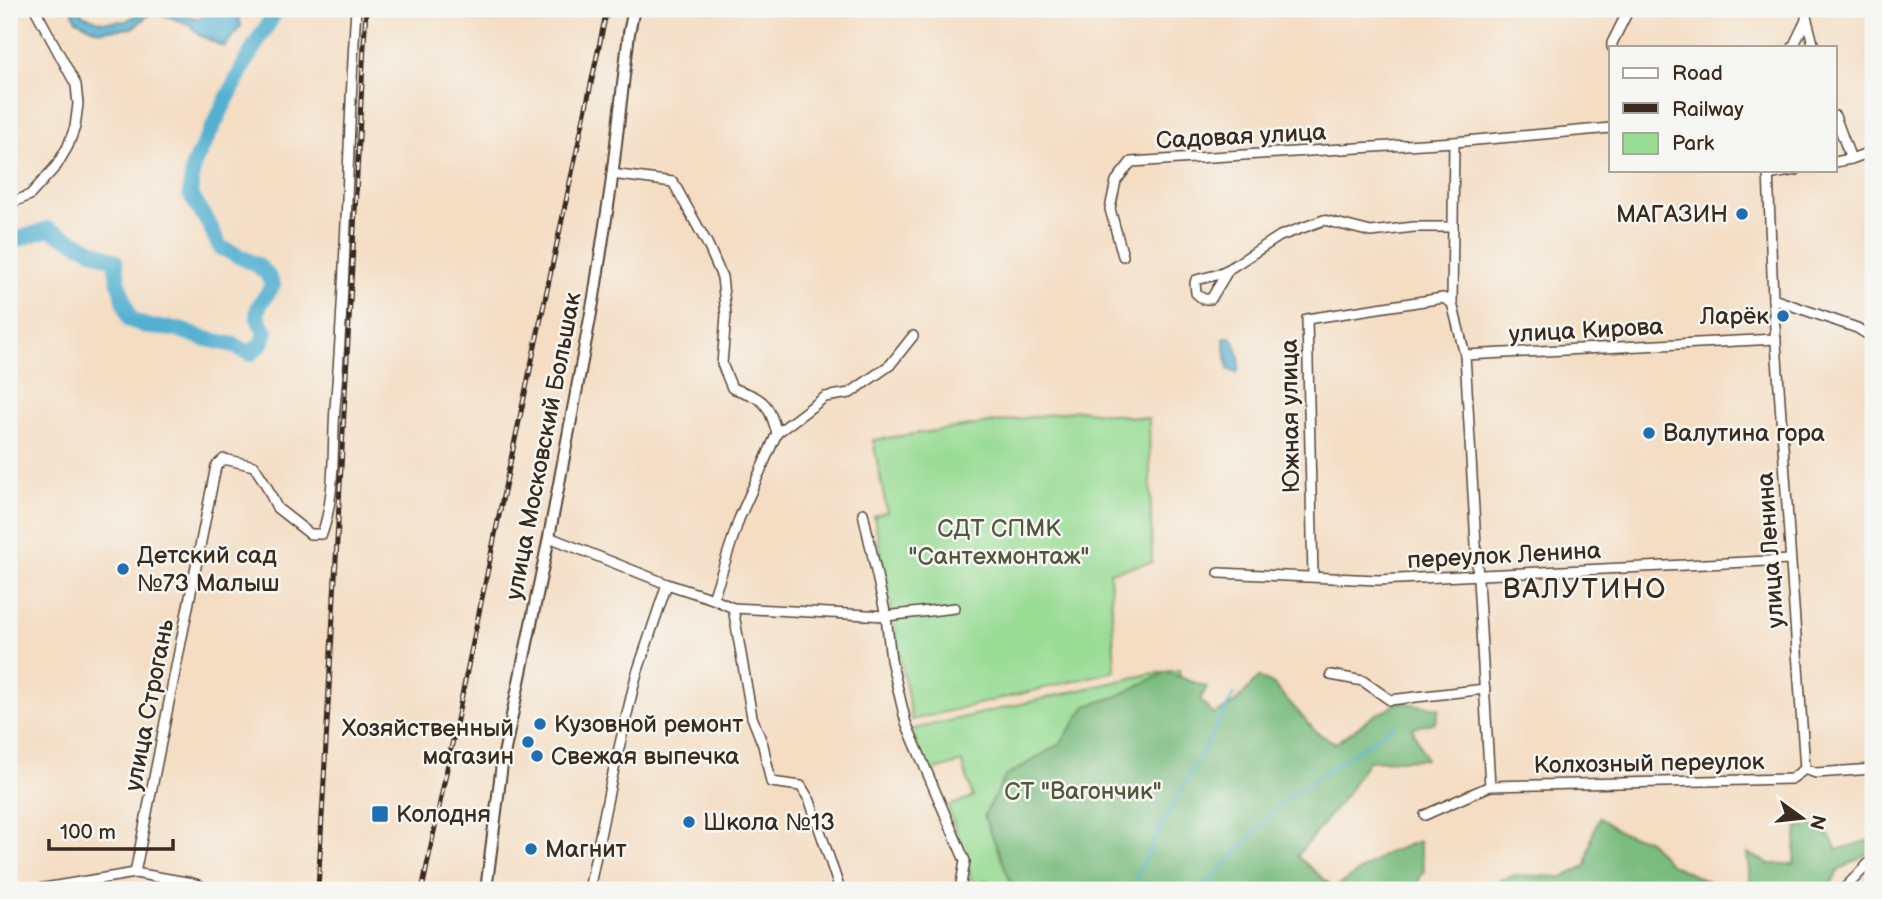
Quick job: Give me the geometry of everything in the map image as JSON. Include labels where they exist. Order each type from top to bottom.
[{"type":"street","points":[[9,204],[30,195],[57,165],[75,127],[78,104],[76,85],[35,9]]},
{"type":"street","name":"улица Строгань","points":[[135,873],[216,466],[224,459],[254,466],[277,508],[310,534],[322,534],[327,522],[338,382],[356,9]]},
{"type":"street","name":"улица Московский Большак","points":[[486,890],[502,764],[549,537],[594,297],[634,9]]},
{"type":"street","points":[[1612,46],[1629,9]]},
{"type":"street","points":[[1804,9],[1814,46]]},
{"type":"street","points":[[1793,46],[1806,20]]},
{"type":"street","points":[[1836,119],[1851,159]]},
{"type":"street","name":"Садовая улица","points":[[1123,256],[1110,209],[1116,181],[1131,162],[1454,142],[1609,128]]},
{"type":"street","points":[[1454,142],[1452,290],[1448,301],[1465,355],[1490,786]]},
{"type":"street","points":[[1836,162],[1873,150]]},
{"type":"street","name":"улица Ленина","points":[[1768,172],[1773,299],[1805,769]]},
{"type":"street","points":[[612,174],[673,182],[708,245],[722,277],[726,314],[722,364],[732,388],[756,396],[770,409],[777,433]]},
{"type":"street","points":[[1229,270],[1280,236],[1324,220],[1371,232],[1414,227],[1453,227]]},
{"type":"street","points":[[1773,299],[1857,328],[1873,338]]},
{"type":"street","name":"Южная улица","points":[[1313,576],[1307,319],[1448,301]]},
{"type":"street","points":[[713,599],[739,519],[777,433],[825,397],[850,393],[890,365],[913,336]]},
{"type":"street","name":"улица Кирова","points":[[1465,355],[1776,339]]},
{"type":"street","points":[[863,513],[886,616],[891,660],[905,723],[965,861],[960,890]]},
{"type":"street","points":[[549,537],[733,608],[886,616],[955,608]]},
{"type":"street","name":"переулок Ленина","points":[[1219,573],[1378,580],[1790,560]]},
{"type":"street","points":[[590,890],[611,782],[636,676],[667,584]]},
{"type":"street","points":[[733,608],[752,717],[763,745],[771,782],[801,786],[810,801],[840,890]]},
{"type":"street","points":[[1331,676],[1363,681],[1390,700],[1485,689]]},
{"type":"street","points":[[1805,769],[1816,773],[1873,769]]},
{"type":"street","name":"Колхозный переулок","points":[[1425,815],[1490,786],[1791,779],[1805,769]]},
{"type":"street","points":[[1843,890],[1873,859]]},
{"type":"street","points":[[32,890],[135,873],[192,883],[213,890]]},
{"type":"green space","name":"СДТ СПМК \"Сантехмонтаж\"","points":[[1079,410],[1149,419],[1152,562],[1110,572],[1115,671],[912,720],[874,516],[887,512],[873,440]]},
{"type":"green space","name":"СТ \"Вагончик\"","points":[[1179,670],[1190,742],[1176,890],[1006,890],[987,880],[973,884],[948,806],[973,797],[962,762],[929,772],[910,730],[1149,674]]},
{"type":"green space","points":[[1166,672],[1207,687],[1200,700],[1214,715],[1237,701],[1259,677],[1274,685],[1317,733],[1336,743],[1397,702],[1439,708],[1436,722],[1412,728],[1426,759],[1368,761],[1346,795],[1297,856],[1334,888],[1387,853],[1419,841],[1424,870],[1414,890],[1014,890],[984,816],[1005,777],[1061,743],[1086,706],[1118,696]]},
{"type":"green space","points":[[1599,818],[1622,833],[1647,839],[1670,864],[1725,890],[1473,890],[1515,875],[1563,877],[1586,866]]},
{"type":"green space","points":[[1820,825],[1837,850],[1869,840],[1870,852],[1839,870],[1828,890],[1736,890],[1750,884],[1747,853],[1769,864],[1794,864],[1797,827]]},
{"type":"water","points":[[72,9],[81,9],[82,15],[102,22],[126,21],[146,9],[172,9],[198,19],[210,9],[237,9],[241,26],[224,47],[199,35],[189,24],[167,16],[151,13],[133,28],[99,31],[76,20]]},
{"type":"water","points":[[1224,339],[1233,339],[1239,356],[1237,373],[1228,369]]},
{"type":"waterway","points":[[9,246],[16,240],[48,229],[115,261],[130,320],[149,327],[177,329],[234,345],[250,354],[261,344],[266,332],[257,313],[273,285],[267,274],[257,265],[220,247],[190,194],[193,166],[247,59],[277,9]]},
{"type":"waterway","points":[[1130,890],[1154,840],[1234,694]]},
{"type":"waterway","points":[[1204,890],[1284,800],[1395,725]]},
{"type":"railway","points":[[318,890],[366,9]]},
{"type":"railway","points":[[422,890],[607,9]]},
{"type":"place","name":"МАГАЗИН","points":[[1742,214]]},
{"type":"place","name":"Ларёк","points":[[1783,316]]},
{"type":"place","name":"Валутина гора","points":[[1649,433]]},
{"type":"place","name":"Детский сад №73 Малыш","points":[[123,569]]},
{"type":"place","name":"Кузовной ремонт","points":[[540,724]]},
{"type":"place","name":"Хозяйственный магазин","points":[[528,742]]},
{"type":"place","name":"Свежая выпечка","points":[[537,756]]},
{"type":"place","name":"Колодня","points":[[380,814]]},
{"type":"place","name":"Школа №13","points":[[689,822]]},
{"type":"place","name":"Магнит","points":[[531,849]]},
{"type":"district","name":"ВАЛУТИНО","points":[[1585,588]]}]
